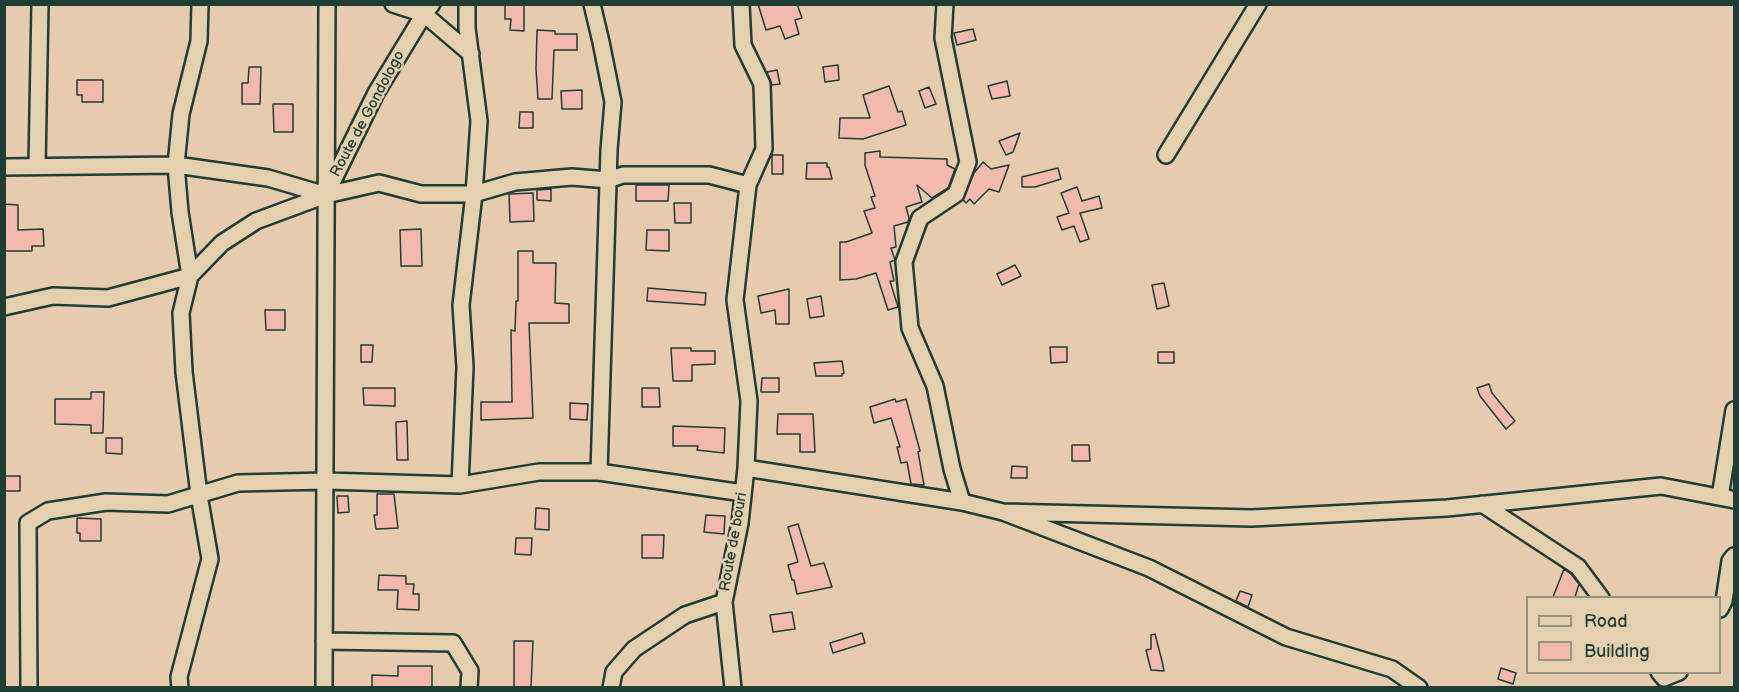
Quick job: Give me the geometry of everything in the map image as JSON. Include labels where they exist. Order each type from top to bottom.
[{"type":"street","points":[[37,166],[40,4]]},
{"type":"street","points":[[165,687],[179,682],[210,559],[199,495],[184,372],[181,313],[190,276],[180,212],[176,165],[181,114],[199,40],[200,4]]},
{"type":"street","points":[[324,687],[327,4]]},
{"type":"street","points":[[393,4],[428,9],[471,54]]},
{"type":"street","points":[[460,485],[465,367],[461,305],[474,194],[478,121],[466,28],[466,4]]},
{"type":"street","points":[[592,4],[602,42],[613,102],[608,180],[599,472]]},
{"type":"street","name":"Route de bouri","points":[[733,687],[724,602],[740,523],[746,468],[749,401],[735,300],[748,185],[764,149],[762,84],[743,45],[741,4]]},
{"type":"street","points":[[945,4],[943,38],[968,162],[956,194],[920,218],[904,262],[910,328],[935,386],[952,469],[962,502]]},
{"type":"street","points":[[1166,155],[1258,4]]},
{"type":"street","name":"Route de Gondologo","points":[[4,167],[176,165],[268,178],[326,195],[376,93],[428,9]]},
{"type":"street","points":[[4,307],[53,296],[108,298],[190,276],[222,243],[256,220],[326,195],[379,183],[421,194],[474,194],[515,182],[572,177],[608,180],[623,175],[709,175],[748,185]]},
{"type":"street","points":[[1003,512],[1252,518],[1448,508],[1661,486],[1730,498],[1734,410]]},
{"type":"street","points":[[746,468],[962,502],[1003,512],[1149,568],[1286,637],[1392,669],[1419,687]]},
{"type":"street","points":[[29,687],[28,523],[48,511],[106,502],[168,504],[238,483],[326,481],[460,485],[539,472],[599,472],[743,493]]},
{"type":"street","points":[[1482,504],[1578,567],[1600,596]]},
{"type":"street","points":[[1721,606],[1724,601],[1730,561],[1734,556]]},
{"type":"street","points":[[611,687],[614,672],[634,649],[685,615],[724,602]]},
{"type":"street","points":[[324,641],[453,644],[470,671],[470,687]]},
{"type":"building","points":[[505,4],[524,4],[524,31],[510,30],[511,19],[505,19]]},
{"type":"building","points":[[758,4],[797,4],[802,18],[795,20],[799,34],[785,39],[780,26],[766,30]]},
{"type":"building","points":[[973,29],[976,40],[957,45],[954,33]]},
{"type":"building","points":[[537,30],[555,31],[555,34],[577,34],[577,50],[554,50],[552,99],[538,99]]},
{"type":"building","points":[[838,65],[839,80],[825,82],[823,67]]},
{"type":"building","points":[[249,67],[261,67],[260,104],[242,104],[242,83],[248,83]]},
{"type":"building","points":[[777,70],[780,84],[772,85],[767,72]]},
{"type":"building","points":[[77,80],[103,80],[103,102],[82,102],[82,95],[77,95]]},
{"type":"building","points":[[1007,81],[1010,96],[992,99],[988,86]]},
{"type":"building","points":[[889,86],[898,112],[902,111],[906,125],[863,139],[839,138],[840,118],[870,118],[863,95]]},
{"type":"building","points":[[929,87],[936,104],[925,108],[919,91]]},
{"type":"building","points":[[582,90],[582,109],[562,109],[561,91]]},
{"type":"building","points":[[273,104],[293,104],[293,132],[274,132]]},
{"type":"building","points":[[520,112],[533,112],[533,128],[519,128]]},
{"type":"building","points":[[1020,133],[1013,152],[1006,155],[999,141]]},
{"type":"building","points":[[880,151],[880,157],[947,159],[947,165],[955,169],[948,188],[932,198],[917,185],[922,202],[906,207],[908,222],[894,226],[896,247],[891,248],[895,260],[890,262],[894,281],[890,281],[898,307],[888,310],[876,273],[856,279],[840,280],[840,242],[872,233],[864,211],[875,208],[871,197],[875,196],[865,165],[865,153]]},
{"type":"building","points":[[772,155],[783,155],[783,174],[772,174]]},
{"type":"building","points":[[983,162],[991,169],[1009,165],[999,192],[989,189],[974,204],[970,199],[966,203],[963,200],[974,173]]},
{"type":"building","points":[[807,163],[827,163],[832,179],[806,179]]},
{"type":"building","points":[[1058,168],[1061,179],[1035,187],[1022,187],[1022,177]]},
{"type":"building","points":[[636,185],[669,185],[668,201],[636,201]]},
{"type":"building","points":[[1077,187],[1082,201],[1099,196],[1102,208],[1080,213],[1089,239],[1080,242],[1074,226],[1062,230],[1057,217],[1069,213],[1061,193]]},
{"type":"building","points":[[551,189],[551,201],[537,200],[537,190]]},
{"type":"building","points":[[533,193],[534,221],[510,222],[509,194]]},
{"type":"building","points":[[674,203],[691,203],[691,223],[675,223]]},
{"type":"building","points":[[4,204],[18,205],[18,230],[43,229],[44,246],[32,246],[32,251],[4,251]]},
{"type":"building","points":[[421,229],[422,266],[401,266],[400,230]]},
{"type":"building","points":[[647,230],[669,230],[669,251],[646,250]]},
{"type":"building","points":[[518,251],[533,251],[533,263],[556,263],[555,303],[569,304],[569,323],[529,323],[533,418],[481,420],[481,402],[512,402],[511,330],[515,331],[516,301],[518,301]]},
{"type":"building","points":[[1015,265],[1021,276],[1002,285],[997,274]]},
{"type":"building","points":[[1164,283],[1169,306],[1157,309],[1152,285]]},
{"type":"building","points":[[648,288],[706,293],[705,305],[647,301]]},
{"type":"building","points":[[789,289],[789,324],[776,324],[775,310],[761,313],[758,296]]},
{"type":"building","points":[[821,296],[824,316],[810,318],[807,299]]},
{"type":"building","points":[[265,310],[285,310],[285,330],[266,330]]},
{"type":"building","points":[[361,345],[373,345],[372,362],[361,362]]},
{"type":"building","points":[[1050,347],[1067,347],[1067,362],[1051,363]]},
{"type":"building","points":[[671,348],[715,351],[715,364],[692,365],[692,381],[673,381]]},
{"type":"building","points":[[1158,352],[1174,352],[1174,363],[1158,363]]},
{"type":"building","points":[[842,361],[844,373],[842,376],[816,376],[814,363]]},
{"type":"building","points":[[762,378],[779,378],[779,392],[761,392]]},
{"type":"building","points":[[1489,384],[1492,393],[1515,421],[1506,429],[1480,396],[1477,388]]},
{"type":"building","points":[[363,388],[395,388],[395,406],[364,405]]},
{"type":"building","points":[[642,388],[659,388],[660,407],[642,407]]},
{"type":"building","points":[[91,392],[104,392],[103,433],[91,433],[91,425],[55,424],[55,399],[91,399]]},
{"type":"building","points":[[895,399],[896,402],[906,399],[920,451],[918,452],[924,485],[911,484],[907,462],[901,463],[897,447],[900,447],[891,418],[874,423],[870,407]]},
{"type":"building","points":[[570,403],[588,404],[587,420],[570,419]]},
{"type":"building","points":[[778,414],[813,414],[815,452],[800,452],[800,434],[777,434]]},
{"type":"building","points":[[407,421],[408,460],[397,460],[396,422]]},
{"type":"building","points":[[673,426],[725,428],[724,453],[697,450],[698,446],[673,446]]},
{"type":"building","points":[[106,438],[122,438],[122,454],[106,453]]},
{"type":"building","points":[[1072,445],[1089,445],[1090,461],[1072,461]]},
{"type":"building","points":[[1012,466],[1027,467],[1027,478],[1011,478]]},
{"type":"building","points":[[4,476],[20,476],[20,491],[4,491]]},
{"type":"building","points":[[377,494],[394,494],[398,528],[376,529],[374,515],[377,515]]},
{"type":"building","points":[[337,496],[348,496],[349,512],[338,513]]},
{"type":"building","points":[[536,508],[549,509],[549,530],[535,529]]},
{"type":"building","points":[[706,515],[725,516],[724,534],[704,532]]},
{"type":"building","points":[[77,518],[101,519],[101,541],[80,541],[80,533],[77,533]]},
{"type":"building","points":[[798,524],[811,566],[824,563],[832,587],[797,594],[788,565],[798,562],[788,527]]},
{"type":"building","points":[[642,535],[664,535],[663,558],[642,558]]},
{"type":"building","points":[[516,538],[532,538],[531,555],[515,554]]},
{"type":"building","points":[[1564,569],[1579,584],[1575,596],[1553,596]]},
{"type":"building","points":[[379,575],[406,576],[406,584],[414,584],[413,594],[419,594],[419,610],[397,609],[398,590],[378,590]]},
{"type":"building","points":[[1240,591],[1252,595],[1248,607],[1236,601]]},
{"type":"building","points":[[792,612],[795,629],[773,632],[770,615]]},
{"type":"building","points":[[862,633],[865,643],[833,653],[830,643]]},
{"type":"building","points":[[1155,634],[1164,671],[1151,670],[1146,650],[1151,649],[1151,635]]},
{"type":"building","points":[[514,641],[533,641],[531,687],[514,687]]},
{"type":"building","points":[[398,666],[432,666],[432,687],[372,687],[372,675],[398,676]]},
{"type":"building","points":[[1501,668],[1516,673],[1513,684],[1498,679]]}]
